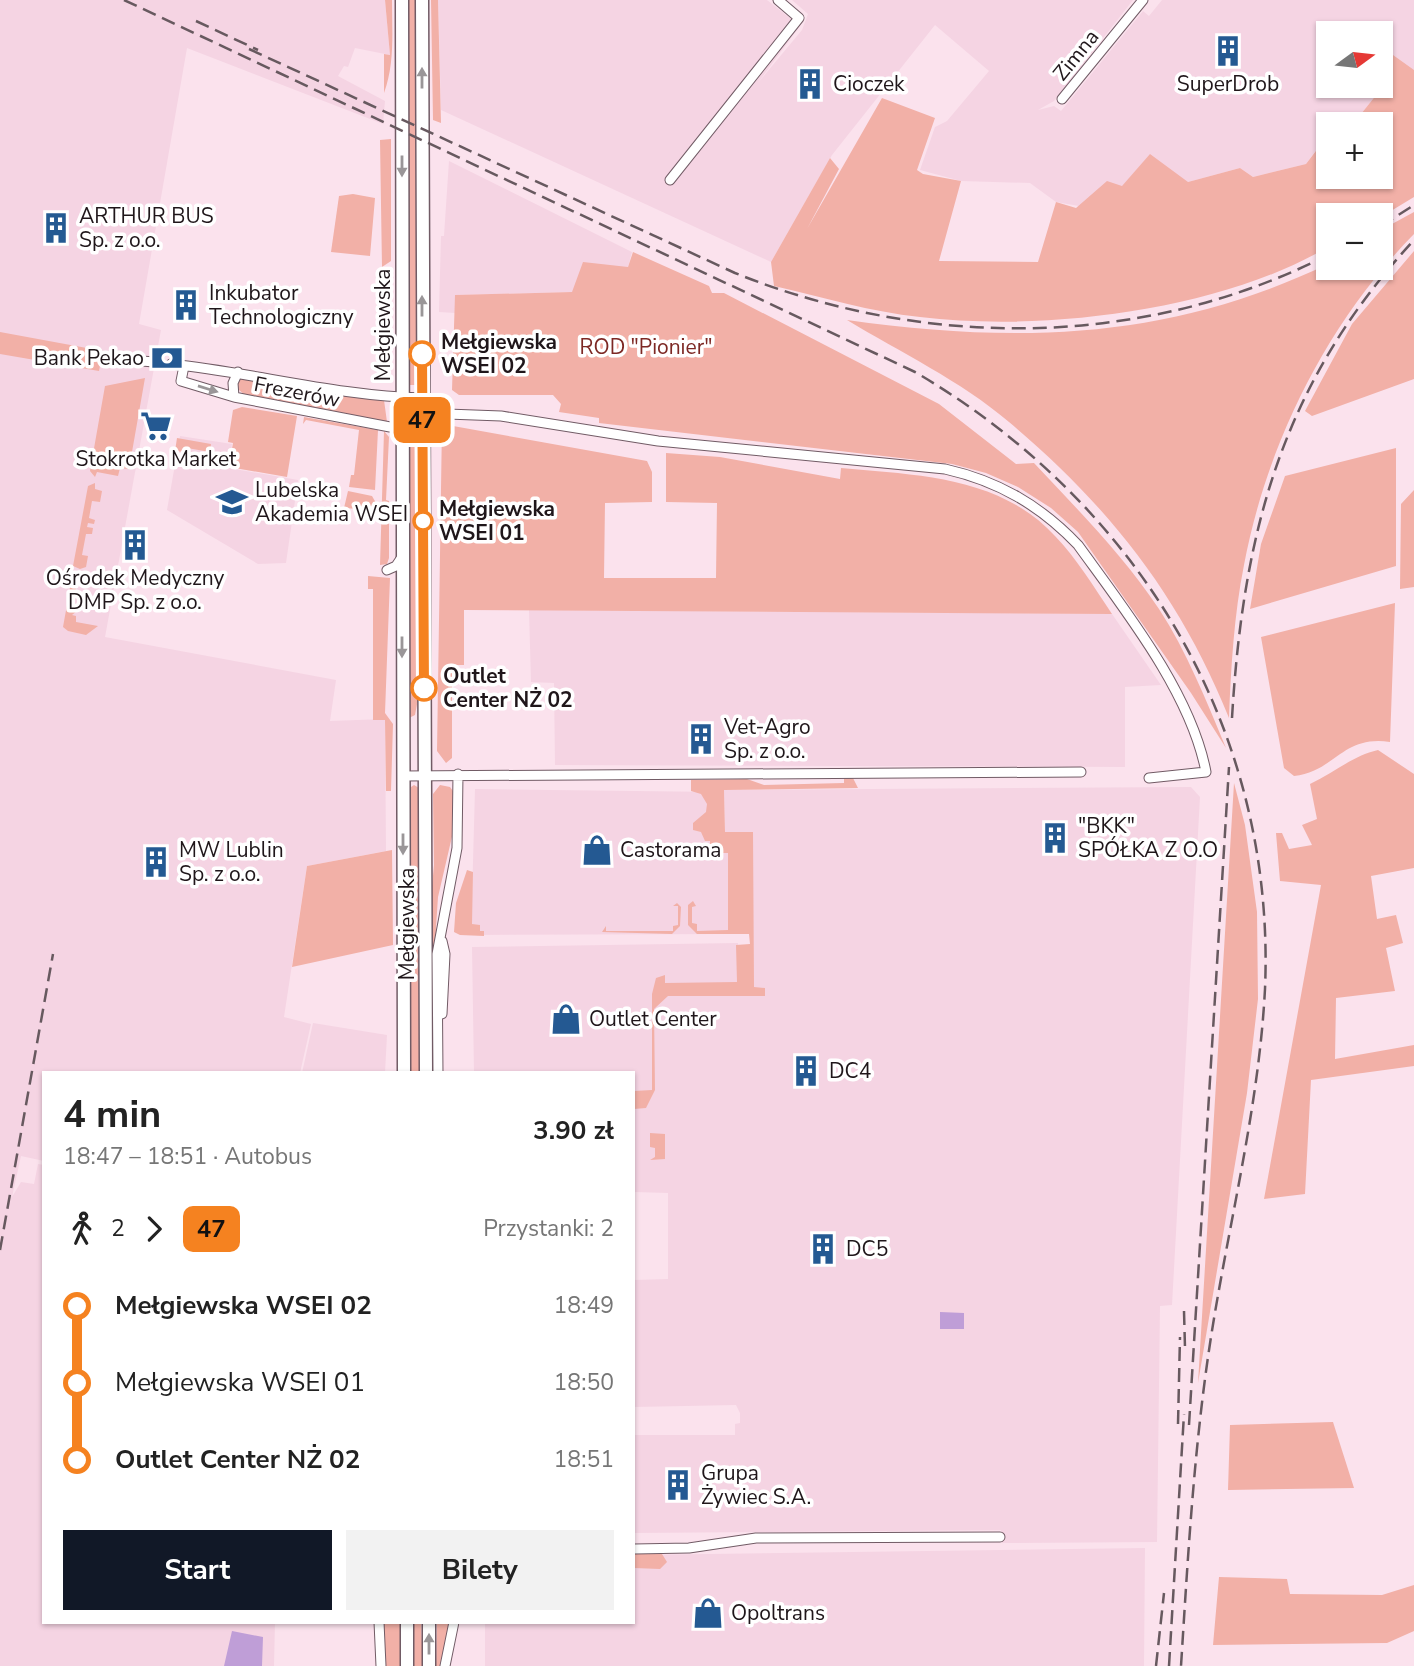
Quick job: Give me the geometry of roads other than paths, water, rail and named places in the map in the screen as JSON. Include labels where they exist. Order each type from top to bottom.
[{"type":"main road","name":"Mełgiewska","points":[[402,0],[404,1071]]},
{"type":"main road","name":"Mełgiewska","points":[[422,0],[425,761],[432,773],[426,1071]]},
{"type":"main road","points":[[402,715],[412,728],[425,719]]},
{"type":"main road","points":[[407,1624],[407,1666]]},
{"type":"main road","points":[[429,1624],[429,1666]]},
{"type":"street","points":[[670,180],[799,18],[778,0]]},
{"type":"street","name":"Zimna","points":[[1062,99],[1143,0]]},
{"type":"street","points":[[105,358],[154,362]]},
{"type":"street","name":"Frezerów","points":[[171,364],[402,398],[422,398]]},
{"type":"street","name":"Frezerów","points":[[184,366],[181,381],[234,397],[403,428],[422,424]]},
{"type":"street","points":[[234,397],[233,383],[238,372]]},
{"type":"street","points":[[447,414],[501,416],[658,441],[944,469],[996,484],[1038,509],[1077,545],[1186,708],[1200,744],[1206,772],[1149,778]]},
{"type":"street","points":[[403,776],[432,773],[1081,772]]},
{"type":"street","name":"Mełgiewska","points":[[439,1071],[445,963],[441,939],[444,906],[457,848],[458,774]]},
{"type":"street","points":[[635,1549],[691,1548],[756,1538],[1000,1537]]},
{"type":"street","points":[[379,1624],[381,1666]]},
{"type":"street","points":[[444,1666],[454,1624]]},
{"type":"railway","points":[[124,0],[915,372],[994,425],[1065,487],[1126,556],[1177,631],[1218,713],[1246,801],[1262,893],[1265,989],[1257,1077],[1205,1378],[1192,1501],[1181,1666]]},
{"type":"railway","points":[[196,21],[258,50]]},
{"type":"railway","points":[[249,49],[735,273],[808,298],[882,316],[958,326],[1034,328],[1109,322],[1184,308],[1257,286],[1316,260]]},
{"type":"railway","points":[[1393,218],[1414,205]]},
{"type":"railway","points":[[1232,718],[1247,584],[1260,522],[1278,462],[1302,404],[1332,348],[1369,294],[1414,240]]},
{"type":"railway","points":[[1189,1425],[1229,767]]},
{"type":"railway","points":[[0,1250],[53,954]]},
{"type":"railway","points":[[1184,1311],[1185,1348]]},
{"type":"railway","points":[[1178,1424],[1180,1337]]},
{"type":"railway","points":[[1169,1666],[1184,1414]]},
{"type":"railway","points":[[1156,1666],[1164,1593]]},
{"type":"place","name":"SuperDrob","points":[[1228,51]]},
{"type":"place","name":"Cioczek","points":[[810,84]]},
{"type":"place","name":"ARTHUR BUS Sp. z o.o.","points":[[56,228]]},
{"type":"place","name":"Inkubator Technologiczny","points":[[186,305]]},
{"type":"place","name":"Mełgiewska WSEI 02","points":[[422,354]]},
{"type":"place","name":"Bank Pekao","points":[[167,358]]},
{"type":"place","name":"Stokrotka Market","points":[[156,426]]},
{"type":"place","name":"Lubelska Akademia WSEI","points":[[232,502]]},
{"type":"place","name":"Mełgiewska WSEI 01","points":[[423,521]]},
{"type":"place","name":"Ośrodek Medyczny DMP Sp. z o.o.","points":[[135,545]]},
{"type":"place","name":"Outlet Center NŻ 02","points":[[424,688]]},
{"type":"place","name":"Vet-Agro Sp. z o.o.","points":[[701,739]]},
{"type":"place","name":"\"BKK\" SPÓŁKA Z O.O","points":[[1055,838]]},
{"type":"place","name":"Castorama","points":[[597,850]]},
{"type":"place","name":"MW Lublin Sp. z o.o.","points":[[156,862]]},
{"type":"place","name":"Outlet Center","points":[[566,1019]]},
{"type":"place","name":"DC4","points":[[806,1071]]},
{"type":"place","name":"DC5","points":[[823,1249]]},
{"type":"place","name":"Grupa Żywiec S.A.","points":[[678,1485]]},
{"type":"place","name":"Opoltrans","points":[[708,1613]]},
{"type":"park label","name":"ROD \"Pionier\"","points":[[646,347]]}]
